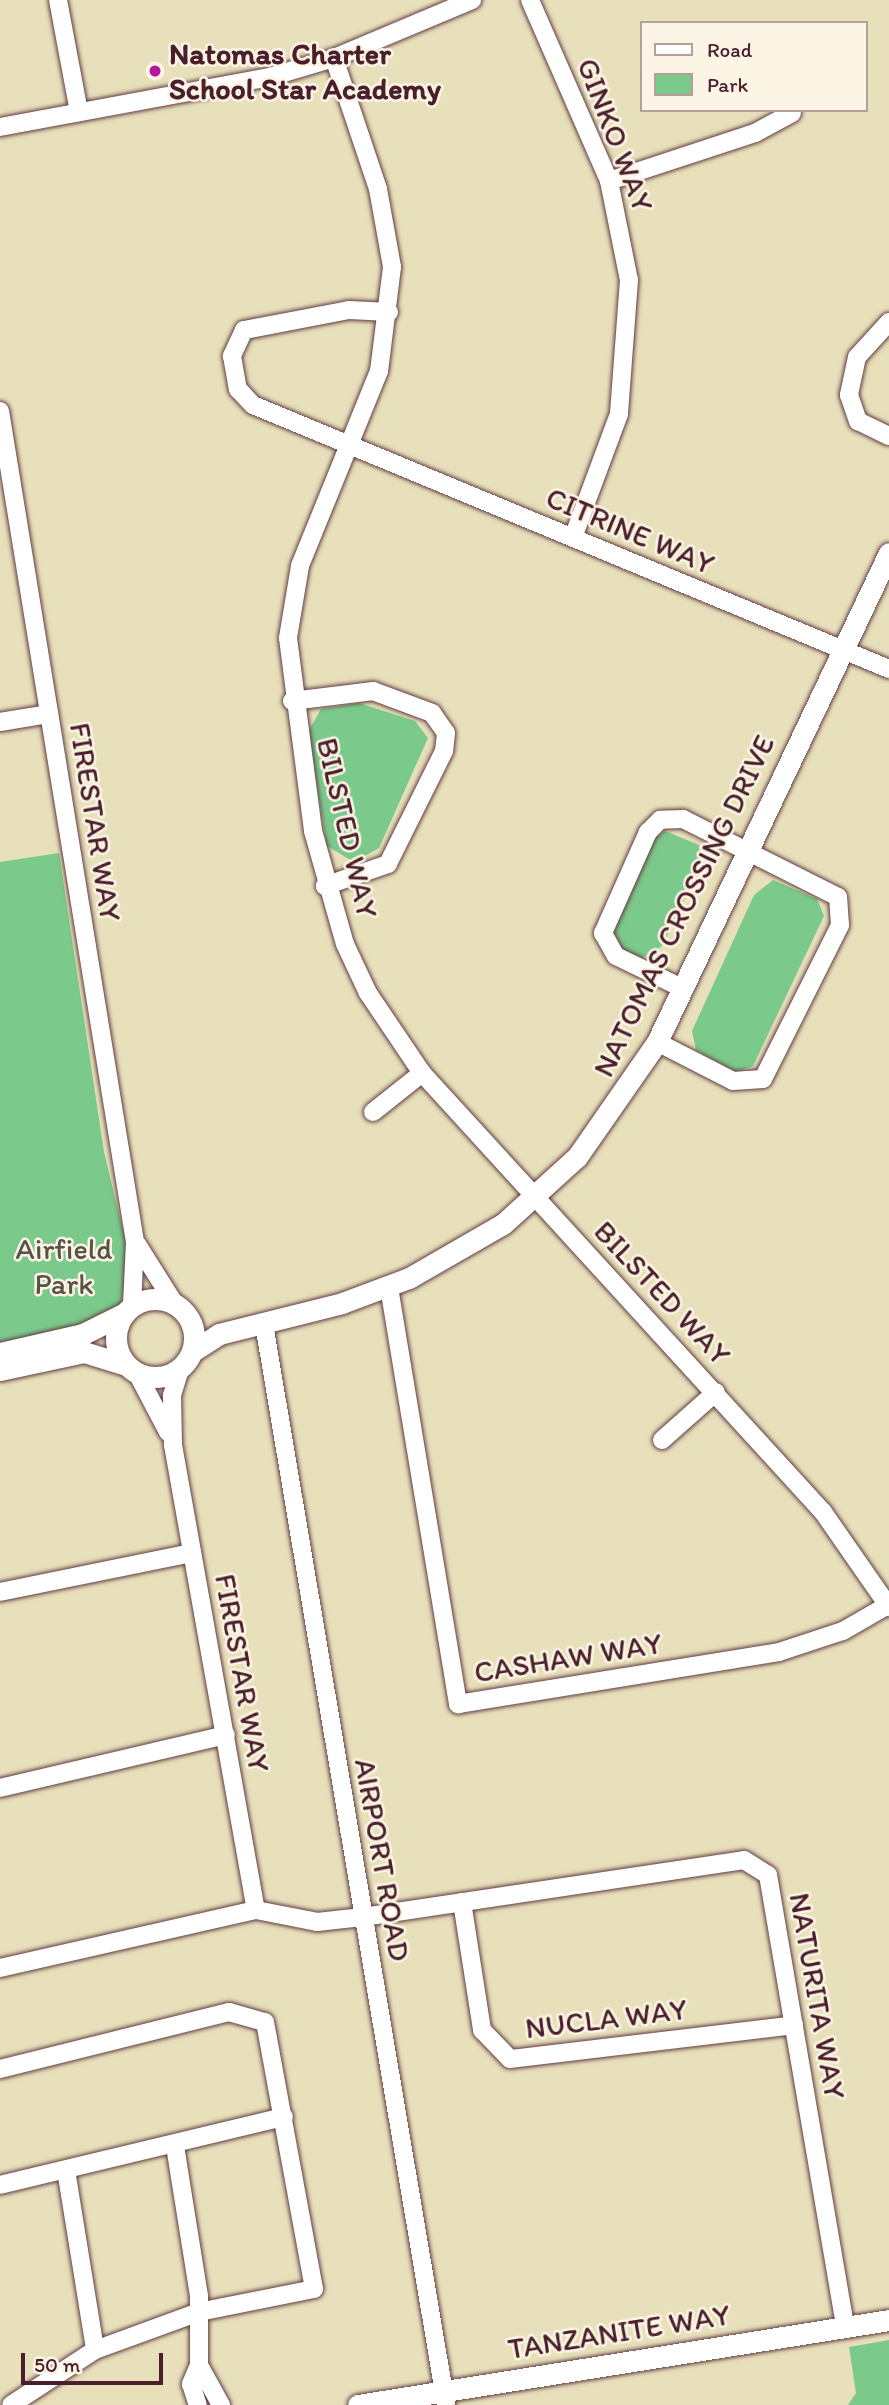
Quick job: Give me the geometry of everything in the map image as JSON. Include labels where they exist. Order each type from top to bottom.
[{"type":"street","points":[[58,0],[79,113]]},
{"type":"street","points":[[0,127],[223,88],[334,58],[472,0]]},
{"type":"street","name":"GINKO WAY","points":[[530,0],[610,181],[629,280],[627,370],[606,458],[573,538]]},
{"type":"street","name":"BILSTED WAY","points":[[334,58],[388,230],[389,312],[379,371],[297,578],[288,638],[292,701],[325,886],[368,993],[422,1073],[716,1392],[822,1512],[888,1606]]},
{"type":"street","points":[[610,181],[755,133],[792,113]]},
{"type":"street","name":"CITRINE WAY","points":[[389,312],[349,310],[251,327],[233,345],[243,397],[349,444],[889,669]]},
{"type":"street","points":[[889,322],[857,357],[849,395],[858,421],[889,436]]},
{"type":"street","name":"FIRESTAR WAY","points":[[0,411],[3,445],[135,1242],[128,1310]]},
{"type":"street","name":"NATOMAS CROSSING DRIVE","points":[[193,1351],[219,1334],[389,1287],[457,1253],[535,1198],[606,1123],[657,1042],[889,553]]},
{"type":"street","points":[[292,701],[373,691],[432,713],[446,733],[444,751],[388,864],[325,886]]},
{"type":"street","points":[[0,722],[49,715]]},
{"type":"street","points":[[657,1042],[733,1082],[764,1079],[840,925],[838,897],[682,819],[660,820],[648,832],[603,933],[616,957],[682,988]]},
{"type":"street","points":[[373,1112],[422,1073]]},
{"type":"street","name":"FIRESTAR WAY","points":[[135,1242],[180,1309]]},
{"type":"street","name":"CASHAW WAY","points":[[389,1287],[458,1704],[779,1652],[843,1631],[888,1606]]},
{"type":"street","points":[[0,1353],[83,1334],[156,1298],[180,1309],[193,1351],[180,1369],[164,1377],[84,1352],[0,1370]]},
{"type":"street","name":"NATOMAS CROSSING DRIVE","points":[[180,1309],[212,1321],[272,1321]]},
{"type":"street","points":[[128,1310],[116,1340],[132,1369]]},
{"type":"street","name":"AIRPORT ROAD","points":[[272,1321],[363,1917],[445,2398]]},
{"type":"street","name":"FIRESTAR WAY","points":[[132,1369],[173,1445]]},
{"type":"street","name":"FIRESTAR WAY","points":[[180,1369],[172,1396],[173,1445],[256,1910]]},
{"type":"street","points":[[662,1440],[716,1392]]},
{"type":"street","points":[[0,1592],[192,1553]]},
{"type":"street","points":[[0,1788],[226,1735]]},
{"type":"street","name":"NATURITA WAY","points":[[256,1910],[317,1922],[744,1860],[768,1875],[845,2326]]},
{"type":"street","name":"NUCLA WAY","points":[[462,1902],[482,2030],[510,2059],[794,2025]]},
{"type":"street","points":[[0,1968],[256,1910]]},
{"type":"street","points":[[0,2069],[248,2013],[265,2022],[314,2289],[199,2312],[95,2350],[11,2405]]},
{"type":"street","points":[[0,2185],[175,2146],[284,2117]]},
{"type":"street","points":[[175,2146],[199,2312],[199,2365],[191,2384],[198,2405]]},
{"type":"street","points":[[66,2170],[95,2350]]},
{"type":"street","name":"TANZANITE WAY","points":[[358,2405],[445,2398],[889,2320]]},
{"type":"street","points":[[199,2365],[221,2405]]},
{"type":"green space","points":[[359,703],[415,721],[428,738],[379,848],[354,862],[327,846],[308,732],[321,709]]},
{"type":"green space","points":[[665,831],[699,845],[700,866],[662,946],[642,958],[619,948],[610,927],[649,842]]},
{"type":"green space","name":"Airfield Park","points":[[59,853],[104,1152],[131,1263],[119,1309],[94,1324],[0,1348],[0,862]]},
{"type":"green space","points":[[773,880],[817,899],[824,916],[753,1066],[736,1072],[696,1050],[692,1031],[754,895]]},
{"type":"green space","points":[[889,2340],[889,2405],[848,2405],[856,2393],[849,2347]]},
{"type":"place","name":"Natomas Charter School Star Academy","points":[[155,71]]}]
